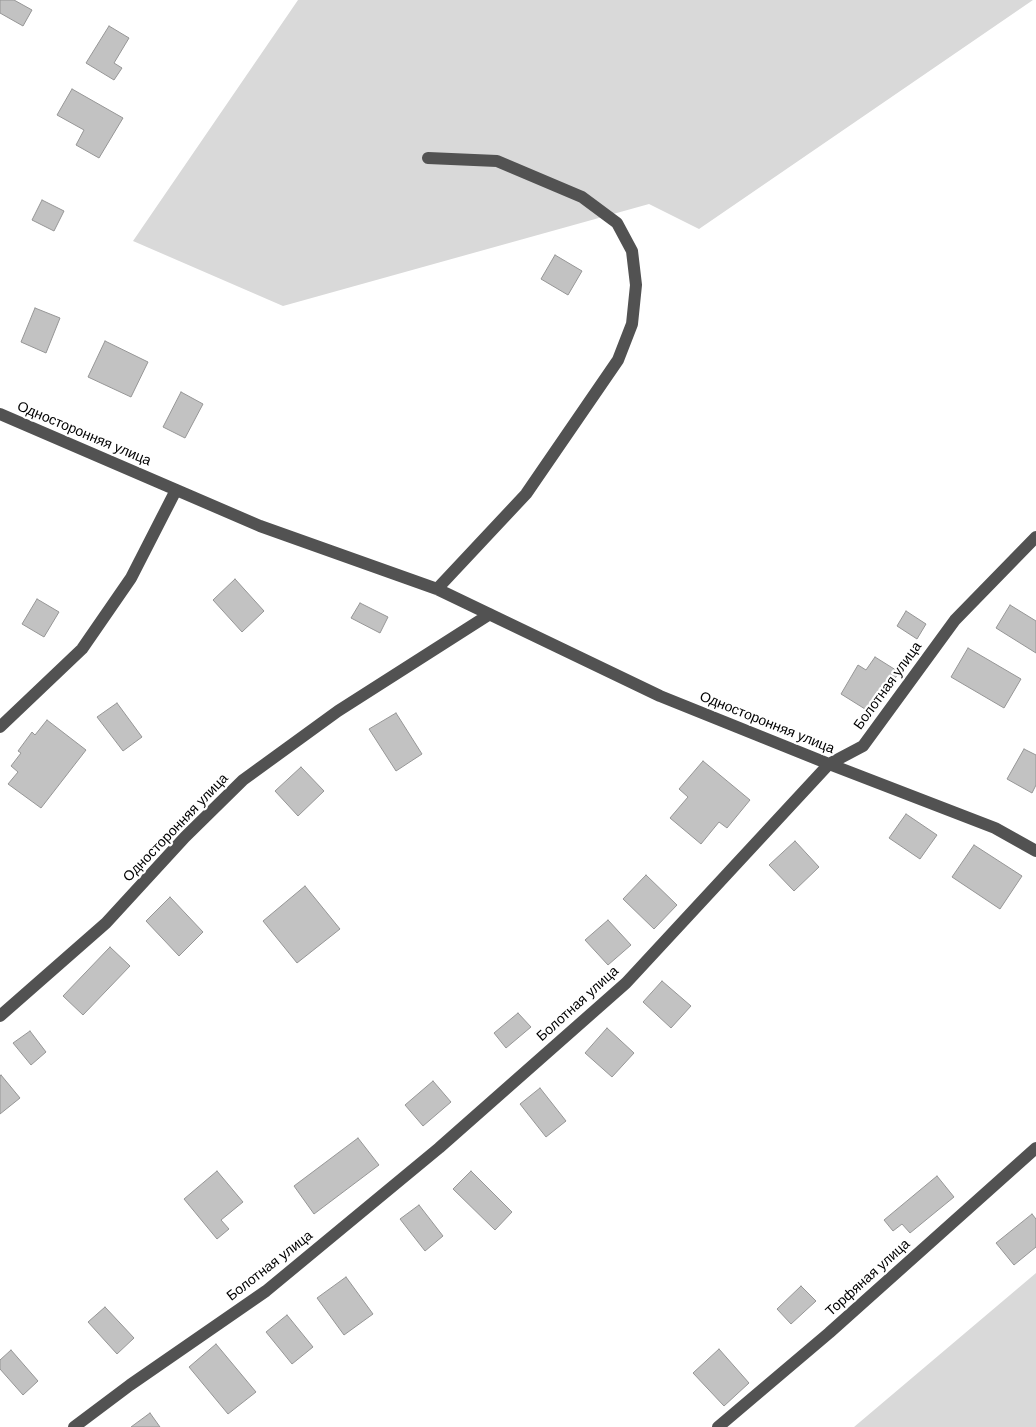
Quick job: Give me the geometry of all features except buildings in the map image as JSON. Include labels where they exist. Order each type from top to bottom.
[{"type":"street","points":[[428,158],[497,161],[582,197],[617,223],[632,251],[636,285],[632,324],[618,360],[526,494],[437,589]]},
{"type":"street","name":"Односторонняя улица","points":[[0,414],[260,526],[437,589],[660,696],[995,828],[1036,851]]},
{"type":"street","points":[[0,727],[82,649],[131,578],[176,490]]},
{"type":"street","name":"Болотная улица","points":[[74,1427],[130,1385],[266,1291],[439,1148],[626,983],[829,764],[863,746],[954,620],[1036,536]]},
{"type":"street","name":"Односторонняя улица","points":[[0,1016],[106,923],[185,836],[244,780],[338,711],[490,614]]},
{"type":"street","name":"Торфяная улица","points":[[718,1427],[829,1333],[1036,1148]]},
{"type":"shaded area","points":[[298,0],[1033,0],[699,229],[649,204],[283,306],[133,241]]},
{"type":"shaded area","points":[[1036,1273],[1036,1427],[854,1427]]}]
